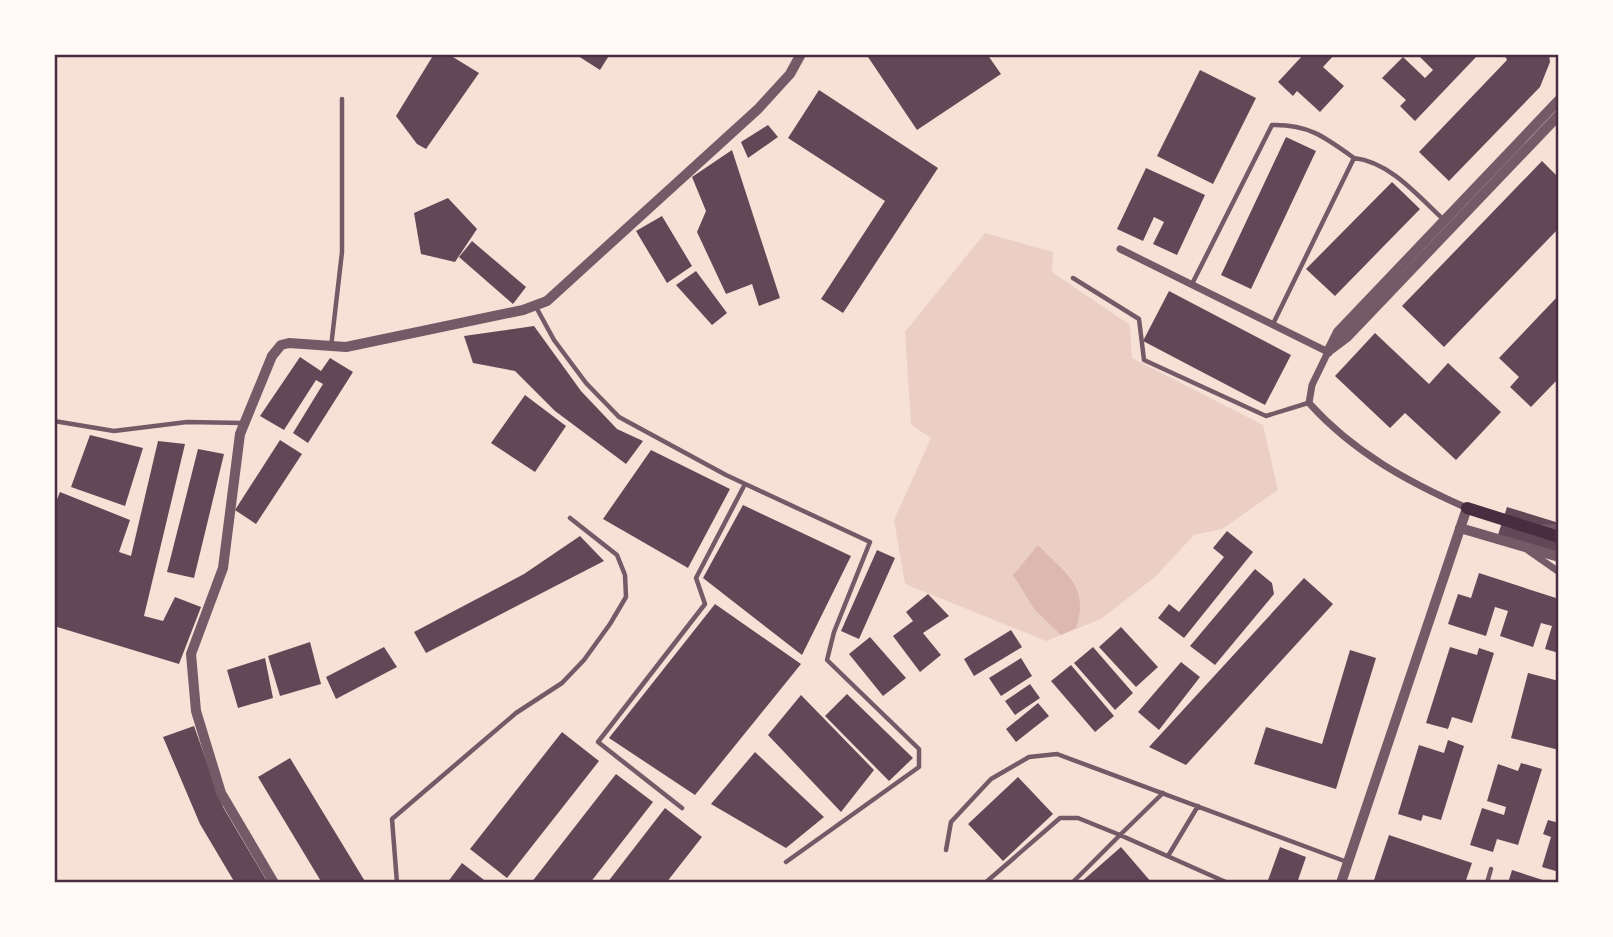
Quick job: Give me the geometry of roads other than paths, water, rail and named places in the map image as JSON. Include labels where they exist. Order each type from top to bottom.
[{"type":"main road","points":[[1467,508],[1559,537]]},
{"type":"street","points":[[274,883],[222,793],[196,711],[191,654],[223,568],[240,434],[272,356],[281,345],[331,347],[390,339],[535,306],[562,289],[657,198],[758,109],[790,74],[801,54]]},
{"type":"street","points":[[1341,883],[1467,508],[1392,471],[1337,432],[1309,402],[1312,385],[1338,332],[1559,100]]},
{"type":"street","points":[[1328,352],[1347,337],[1559,115]]},
{"type":"street","points":[[1120,249],[1328,352]]},
{"type":"street","points":[[1460,528],[1559,557]]},
{"type":"street","points":[[1532,528],[1559,528]]},
{"type":"street","points":[[1523,546],[1559,572]]},
{"type":"lane","points":[[331,347],[342,252],[342,99]]},
{"type":"lane","points":[[1192,284],[1272,125],[1298,124],[1328,139],[1354,158],[1368,159],[1395,176],[1443,219]]},
{"type":"lane","points":[[1273,325],[1354,158]]},
{"type":"lane","points":[[1073,278],[1139,319],[1144,360],[1265,416],[1309,402]]},
{"type":"lane","points":[[535,306],[554,340],[586,383],[619,417],[745,484],[870,542],[834,632],[827,660],[919,749],[919,768],[786,862]]},
{"type":"lane","points":[[54,421],[114,431],[187,422],[245,424]]},
{"type":"lane","points":[[682,808],[598,742],[705,604],[696,578],[745,484]]},
{"type":"lane","points":[[397,883],[393,819],[516,713],[562,683],[584,660],[626,597],[625,575],[617,555],[570,519]]},
{"type":"lane","points":[[946,850],[951,822],[991,779],[1029,757],[1057,754],[1348,862]]},
{"type":"lane","points":[[1072,883],[1163,793]]},
{"type":"lane","points":[[1168,856],[1198,806]]},
{"type":"lane","points":[[985,883],[1060,818],[1078,818],[1228,883]]},
{"type":"lane","points":[[1487,883],[1491,869]]}]
